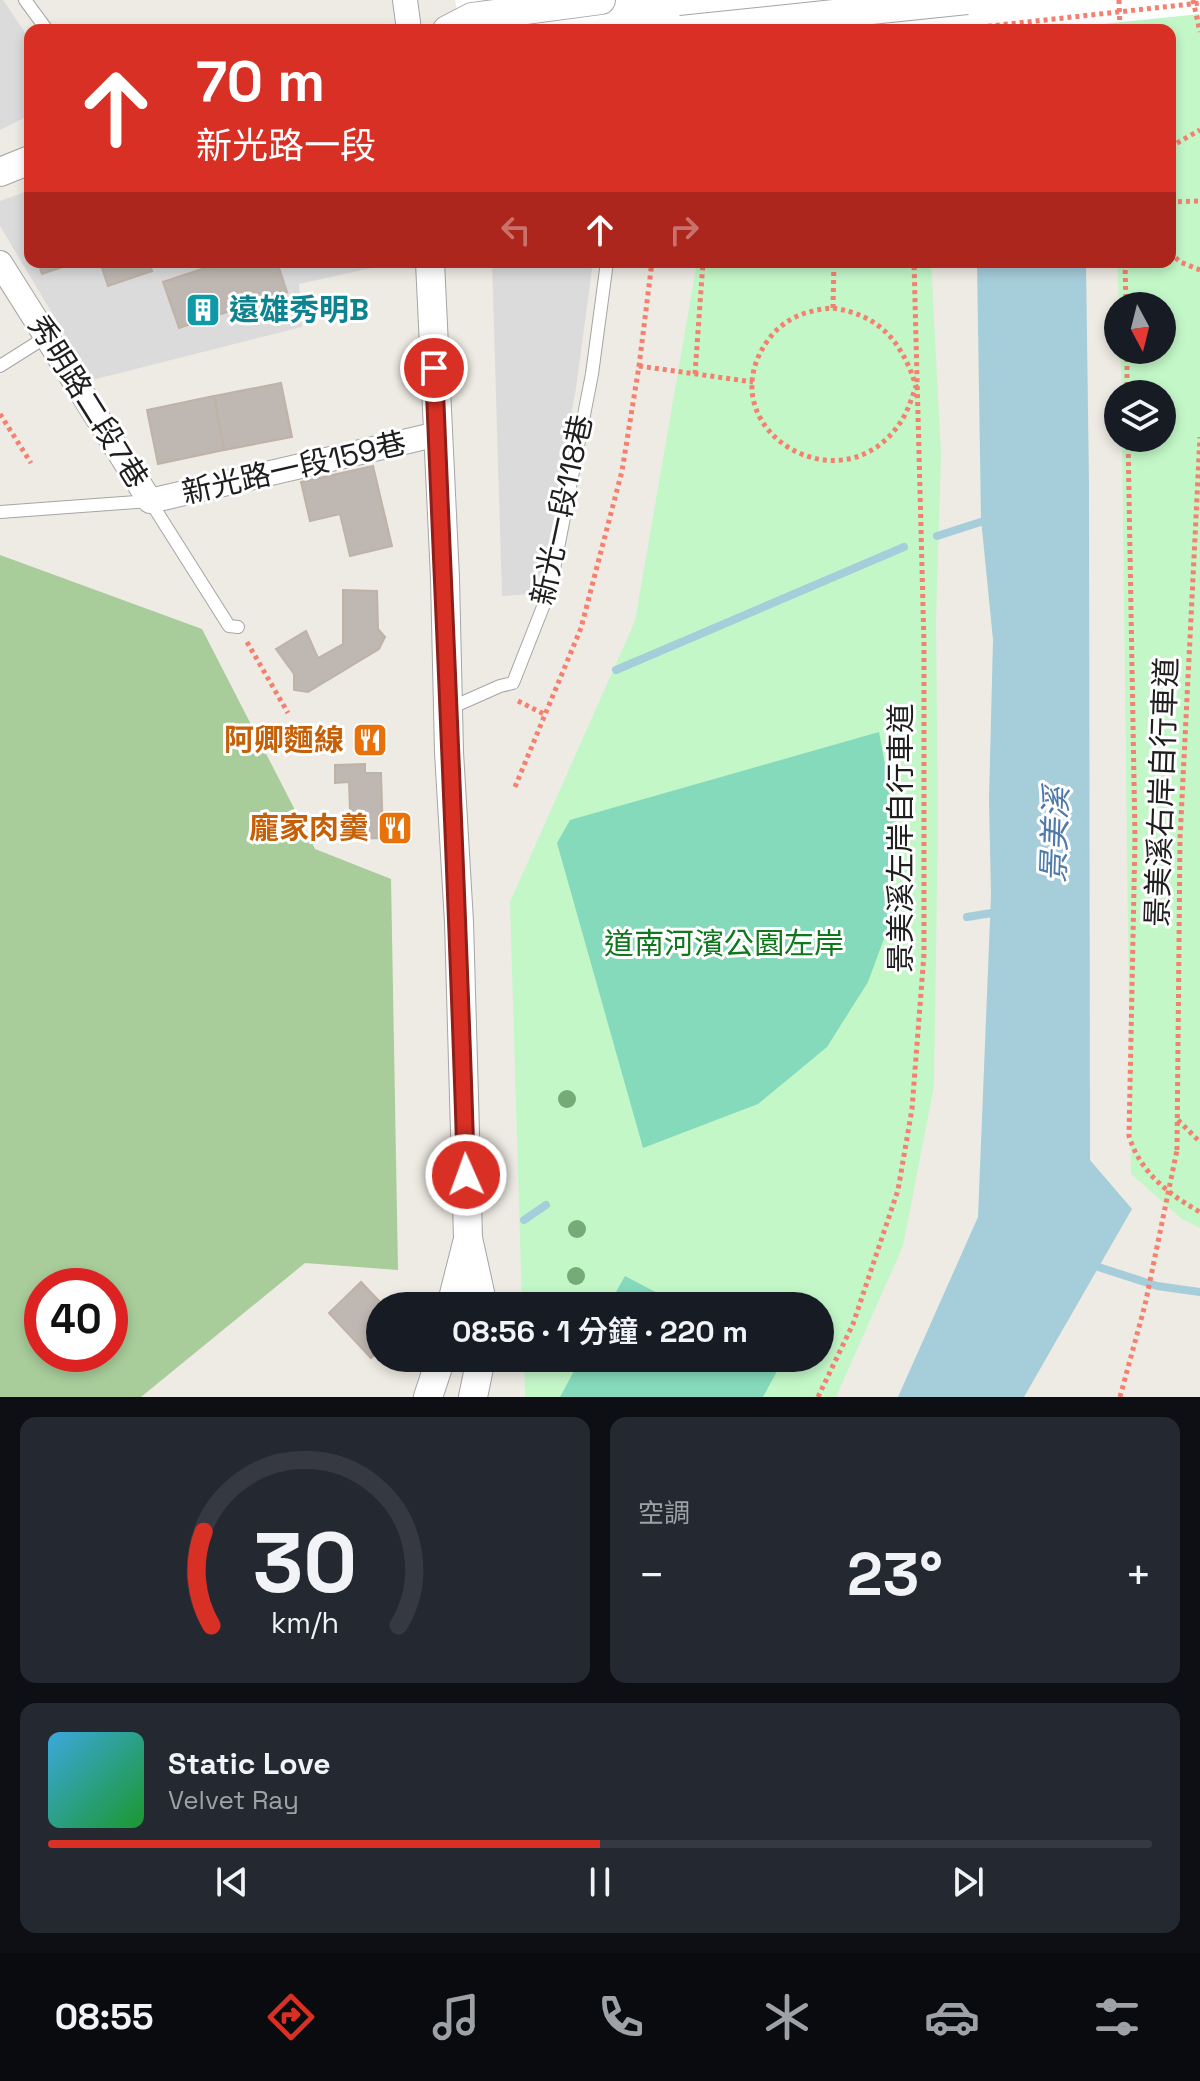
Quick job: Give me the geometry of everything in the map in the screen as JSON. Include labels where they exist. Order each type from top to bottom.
[{"type":"street","points":[[405,0],[408,24]]},
{"type":"street","points":[[459,24],[472,17],[601,0]]},
{"type":"street","points":[[737,24],[967,0]]},
{"type":"street","points":[[0,172],[24,162]]},
{"type":"street","name":"秀明路二段7巷","points":[[0,263],[150,501]]},
{"type":"street","points":[[430,268],[459,922],[468,1238],[480,1292]]},
{"type":"street","name":"新光路一段159巷","points":[[150,501],[438,434]]},
{"type":"street","points":[[454,1292],[468,1238]]},
{"type":"street","points":[[428,1397],[436,1372]]},
{"type":"street","points":[[473,1397],[478,1372]]},
{"type":"lane","points":[[25,0],[43,24]]},
{"type":"lane","name":"新光一段118巷","points":[[448,709],[513,683],[550,589],[592,374],[606,268]]},
{"type":"lane","points":[[0,366],[46,337]]},
{"type":"lane","name":"新光路一段159巷","points":[[0,512],[150,501],[229,626],[238,627]]},
{"type":"path","points":[[1119,0],[1120,24]]},
{"type":"path","points":[[1193,0],[1200,32]]},
{"type":"path","points":[[1004,24],[1200,3]]},
{"type":"path","points":[[1176,144],[1200,130]]},
{"type":"path","points":[[1176,202],[1200,201]]},
{"type":"path","points":[[1176,258],[1200,270]]},
{"type":"path","points":[[515,787],[581,628],[622,471],[651,268]]},
{"type":"path","points":[[695,374],[703,268]]},
{"type":"path","points":[[833,308],[834,268]]},
{"type":"path","name":"景美溪左岸自行車道","points":[[818,1397],[853,1324],[898,1190],[912,1109],[924,954],[924,644],[914,268]]},
{"type":"path","points":[[1125,268],[1126,292]]},
{"type":"path","points":[[833,308],[866,316],[880,326],[902,352],[916,386],[901,421],[877,446],[846,460],[829,461],[811,459],[781,444],[760,416],[753,382],[759,357],[771,335],[799,314],[833,308]]},
{"type":"path","points":[[639,366],[753,382]]},
{"type":"path","points":[[0,414],[31,463]]},
{"type":"path","name":"景美溪右岸自行車道","points":[[1120,1397],[1145,1305],[1177,1150],[1180,839],[1200,437]]},
{"type":"path","points":[[1128,452],[1135,838],[1129,1136],[1135,1154],[1150,1174],[1170,1194],[1200,1212]]},
{"type":"path","points":[[238,627],[288,713]]},
{"type":"path","points":[[517,700],[546,715]]},
{"type":"path","points":[[1177,1120],[1200,1142]]},
{"type":"shaded area","points":[[0,0],[3,0],[24,31],[24,118],[0,130]]},
{"type":"shaded area","points":[[24,192],[24,266],[0,226],[0,201]]},
{"type":"shaded area","points":[[25,268],[371,268],[299,284],[302,327],[92,380]]},
{"type":"shaded area","points":[[492,268],[592,268],[576,388],[556,498],[546,593],[502,596]]},
{"type":"green space","points":[[1108,0],[1200,0],[1200,1228],[1182,1219],[1131,1174],[1122,452],[1176,452],[1176,380],[1121,380],[1121,364],[1176,364],[1176,292],[1118,292],[1117,268],[1176,268],[1176,24],[1109,24]]},
{"type":"green space","name":"道南河濱公園左岸","points":[[696,268],[931,268],[941,453],[936,619],[938,821],[934,1086],[903,1246],[836,1397],[525,1397],[524,1372],[834,1372],[834,1292],[522,1292],[510,902],[635,621]]},
{"type":"green space","points":[[0,555],[202,629],[315,849],[391,879],[398,1270],[305,1263],[141,1397],[0,1397]]},
{"type":"green space","points":[[879,732],[896,824],[892,917],[868,982],[827,1047],[758,1104],[643,1148],[557,843],[570,820]]},
{"type":"green space","points":[[625,1276],[655,1292],[616,1292]]},
{"type":"green space","points":[[573,1372],[777,1372],[763,1397],[560,1397]]},
{"type":"water","name":"景美溪","points":[[977,268],[1086,268],[1090,1160],[1132,1209],[1024,1397],[898,1397],[978,1217],[991,895],[989,799],[993,640],[981,519]]},
{"type":"pier","points":[[455,0],[1200,0],[1200,14],[1102,24],[460,24]]},
{"type":"building","points":[[40,268],[60,268],[42,274]]},
{"type":"building","points":[[102,268],[151,268],[152,271],[108,286]]},
{"type":"building","name":"遠雄秀明B","points":[[205,268],[279,268],[287,292],[179,328],[163,282]]},
{"type":"building","points":[[281,383],[292,437],[224,450],[214,396]]},
{"type":"building","points":[[214,396],[224,450],[158,464],[147,410]]},
{"type":"building","points":[[373,466],[392,546],[350,556],[340,514],[310,521],[301,482]]},
{"type":"building","points":[[343,590],[377,591],[378,629],[385,637],[379,649],[308,692],[294,690],[294,674],[276,649],[306,631],[318,658],[343,644]]},
{"type":"building","points":[[365,764],[365,773],[381,773],[383,838],[351,839],[349,782],[335,783],[335,765]]},
{"type":"building","points":[[361,1282],[371,1292],[366,1292],[366,1353],[329,1313]]},
{"type":"waterway","points":[[937,536],[990,519]]},
{"type":"waterway","points":[[616,670],[904,547]]},
{"type":"waterway","points":[[967,917],[998,912]]},
{"type":"waterway","points":[[524,1220],[546,1205]]},
{"type":"waterway","points":[[1089,1264],[1157,1286],[1200,1292]]},
{"type":"place","name":"遠雄秀明B","points":[[203,310]]},
{"type":"place","name":"阿卿麵線","points":[[370,740]]},
{"type":"place","name":"龐家肉羹","points":[[395,828]]},
{"type":"route","points":[[434,368],[459,922],[466,1175]]}]
